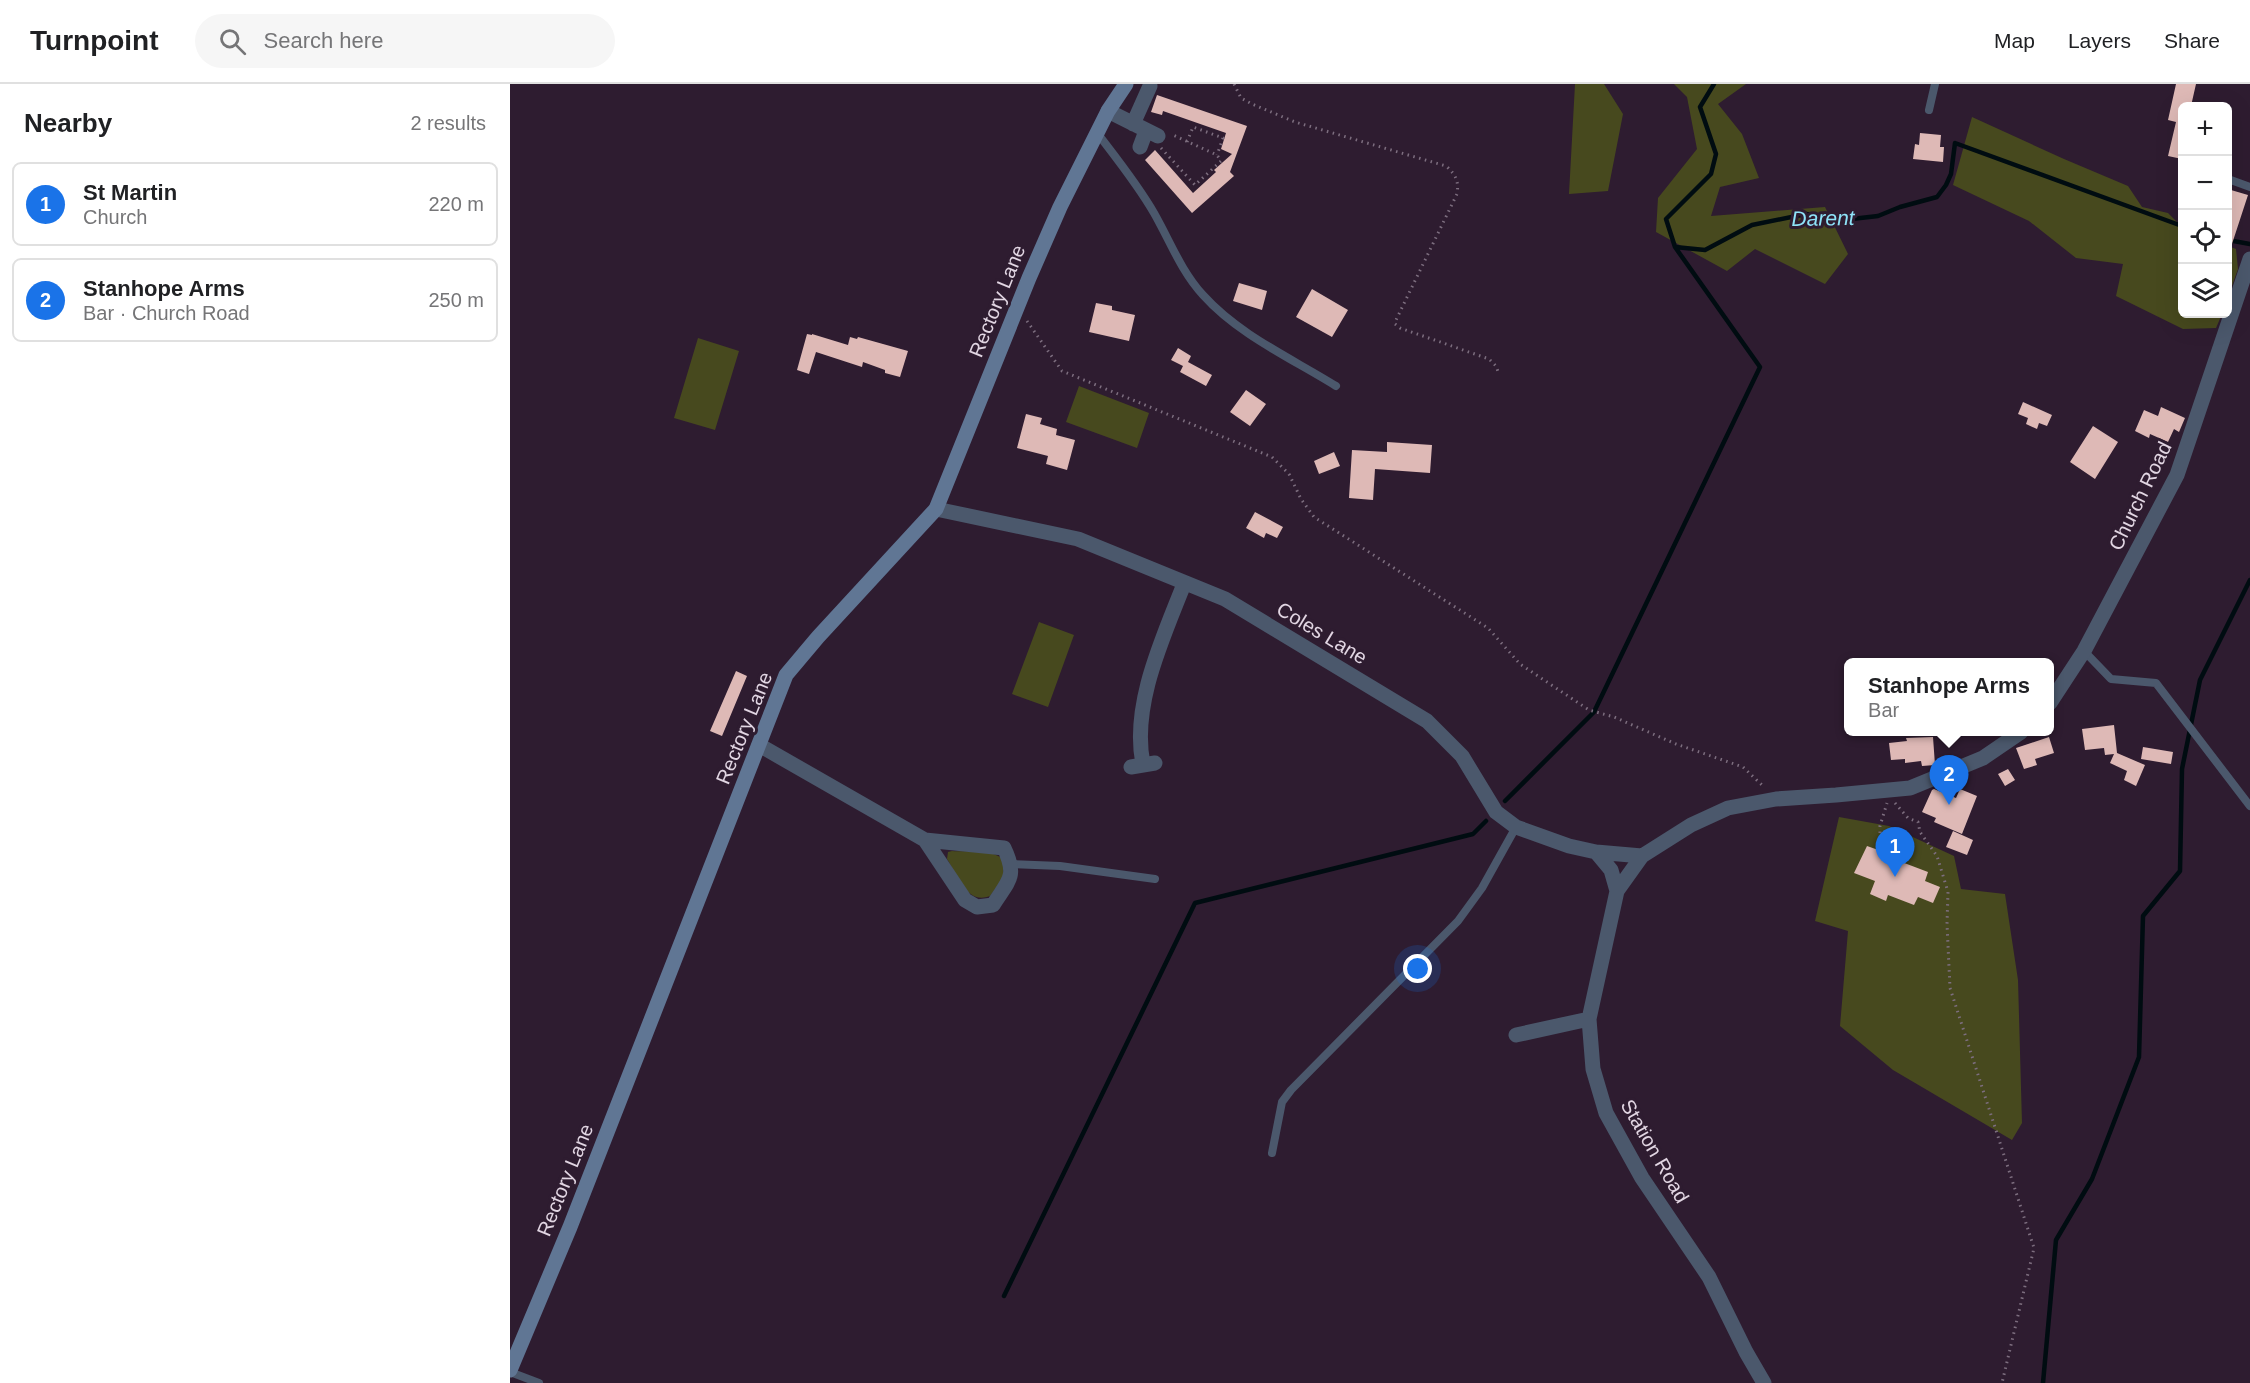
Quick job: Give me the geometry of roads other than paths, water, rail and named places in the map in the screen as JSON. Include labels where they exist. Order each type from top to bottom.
[{"type":"street","name":"Rectory Lane","points":[[510,1371],[570,1227],[786,675],[936,509],[1060,207],[1108,111],[1126,84]]},
{"type":"street","points":[[1140,147],[1153,133],[1150,86]]},
{"type":"street","points":[[1108,111],[1153,133]]},
{"type":"street","name":"Church Road","points":[[2054,696],[2084,651],[2177,476],[2250,259]]},
{"type":"street","name":"Coles Lane","points":[[936,509],[1078,539],[1225,599],[1427,721],[1462,756],[1496,812],[1516,827],[1569,846],[1596,852],[1642,856]]},
{"type":"street","points":[[1143,765],[1141,717],[1157,656],[1184,584]]},
{"type":"street","points":[[1642,856],[1691,825],[1728,808],[1776,799],[1910,788],[1983,759],[2015,736]]},
{"type":"street","points":[[759,745],[925,840],[1004,848],[1012,864],[1011,875],[993,905],[977,907],[965,900],[925,840]]},
{"type":"street","points":[[1596,852],[1611,870],[1617,891]]},
{"type":"street","name":"Station Road","points":[[1642,856],[1617,891],[1588,1019],[1593,1069],[1606,1113],[1642,1178],[1709,1276],[1746,1352],[1764,1383]]},
{"type":"street","points":[[1516,1035],[1588,1019]]},
{"type":"lane","points":[[1929,110],[1935,84]]},
{"type":"lane","points":[[1098,134],[1124,167],[1154,213],[1176,257],[1203,295],[1235,325],[1336,386]]},
{"type":"lane","points":[[2232,181],[2250,188]]},
{"type":"lane","points":[[2084,651],[2111,679],[2156,683],[2250,806]]},
{"type":"lane","points":[[1272,1153],[1282,1102],[1291,1090],[1458,921],[1482,888],[1516,827]]},
{"type":"lane","points":[[1012,864],[1060,866],[1155,879]]},
{"type":"lane","points":[[510,1371],[539,1383]]},
{"type":"waterway","name":"Darent","points":[[1714,84],[1700,107],[1716,154],[1711,174],[1666,219],[1675,247],[1705,250],[1752,225],[1806,214],[1843,220],[1878,216],[1900,207],[1937,197],[1951,174],[1955,143],[2178,225]]},
{"type":"waterway","name":"Darent","points":[[2232,241],[2250,244]]},
{"type":"waterway","points":[[1505,801],[1594,712],[1760,367],[1675,247]]},
{"type":"waterway","points":[[2043,1383],[2056,1240],[2092,1179],[2139,1057],[2143,916],[2180,871],[2182,769],[2200,680],[2250,580]]},
{"type":"waterway","points":[[1004,1296],[1195,903],[1473,834],[1486,821]]},
{"type":"place","name":"Stanhope Arms","points":[[1949,805]]},
{"type":"place","name":"St Martin","points":[[1895,877]]}]
